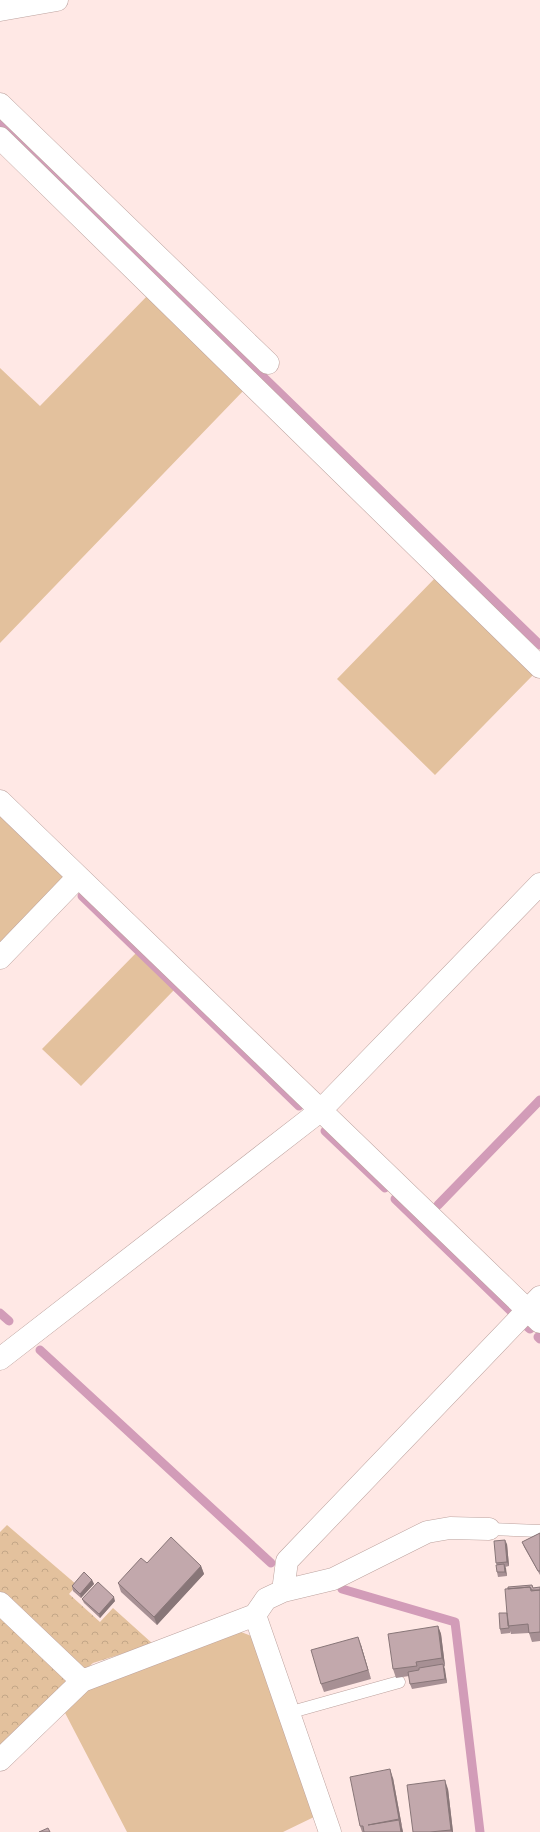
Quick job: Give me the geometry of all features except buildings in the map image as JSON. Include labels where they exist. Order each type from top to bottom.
[{"type":"street","points":[[0,10],[57,0]]},
{"type":"street","points":[[0,104],[268,363]]},
{"type":"street","points":[[0,138],[540,667]]},
{"type":"street","points":[[0,801],[320,1111],[536,1309],[286,1561],[283,1591]]},
{"type":"street","points":[[0,958],[78,877]]},
{"type":"street","points":[[0,1359],[320,1111],[540,884]]},
{"type":"street","points":[[0,1760],[82,1681],[255,1615],[266,1599],[283,1591],[333,1579],[427,1532],[450,1528],[489,1529]]},
{"type":"street","points":[[0,1603],[82,1681]]},
{"type":"street","points":[[255,1615],[327,1831]]},
{"type":"lane","points":[[489,1529],[540,1531]]},
{"type":"lane","points":[[288,1713],[399,1682]]},
{"type":"green space","points":[[149,294],[245,389],[0,643],[0,368],[40,406]]},
{"type":"green space","points":[[436,577],[535,673],[435,775],[337,679]]},
{"type":"green space","points":[[0,816],[66,880],[0,948]]},
{"type":"green space","points":[[136,953],[174,990],[81,1086],[42,1049]]},
{"type":"green space","points":[[7,1525],[77,1585],[69,1594],[100,1622],[113,1608],[153,1644],[93,1663],[83,1672],[0,1594],[0,1532]]},
{"type":"green space","points":[[0,1611],[71,1682],[0,1751]]},
{"type":"green space","points":[[241,1632],[254,1637],[314,1817],[283,1832],[127,1832],[63,1709],[97,1681]]},
{"type":"waterway","points":[[0,122],[540,645]]},
{"type":"waterway","points":[[82,896],[299,1106]]},
{"type":"waterway","points":[[438,1205],[540,1100]]},
{"type":"waterway","points":[[325,1131],[385,1188]]},
{"type":"waterway","points":[[395,1199],[514,1314]]},
{"type":"waterway","points":[[0,1313],[9,1321]]},
{"type":"waterway","points":[[524,1324],[530,1329]]},
{"type":"waterway","points":[[40,1350],[271,1563]]},
{"type":"waterway","points":[[342,1589],[455,1622],[480,1832]]}]
